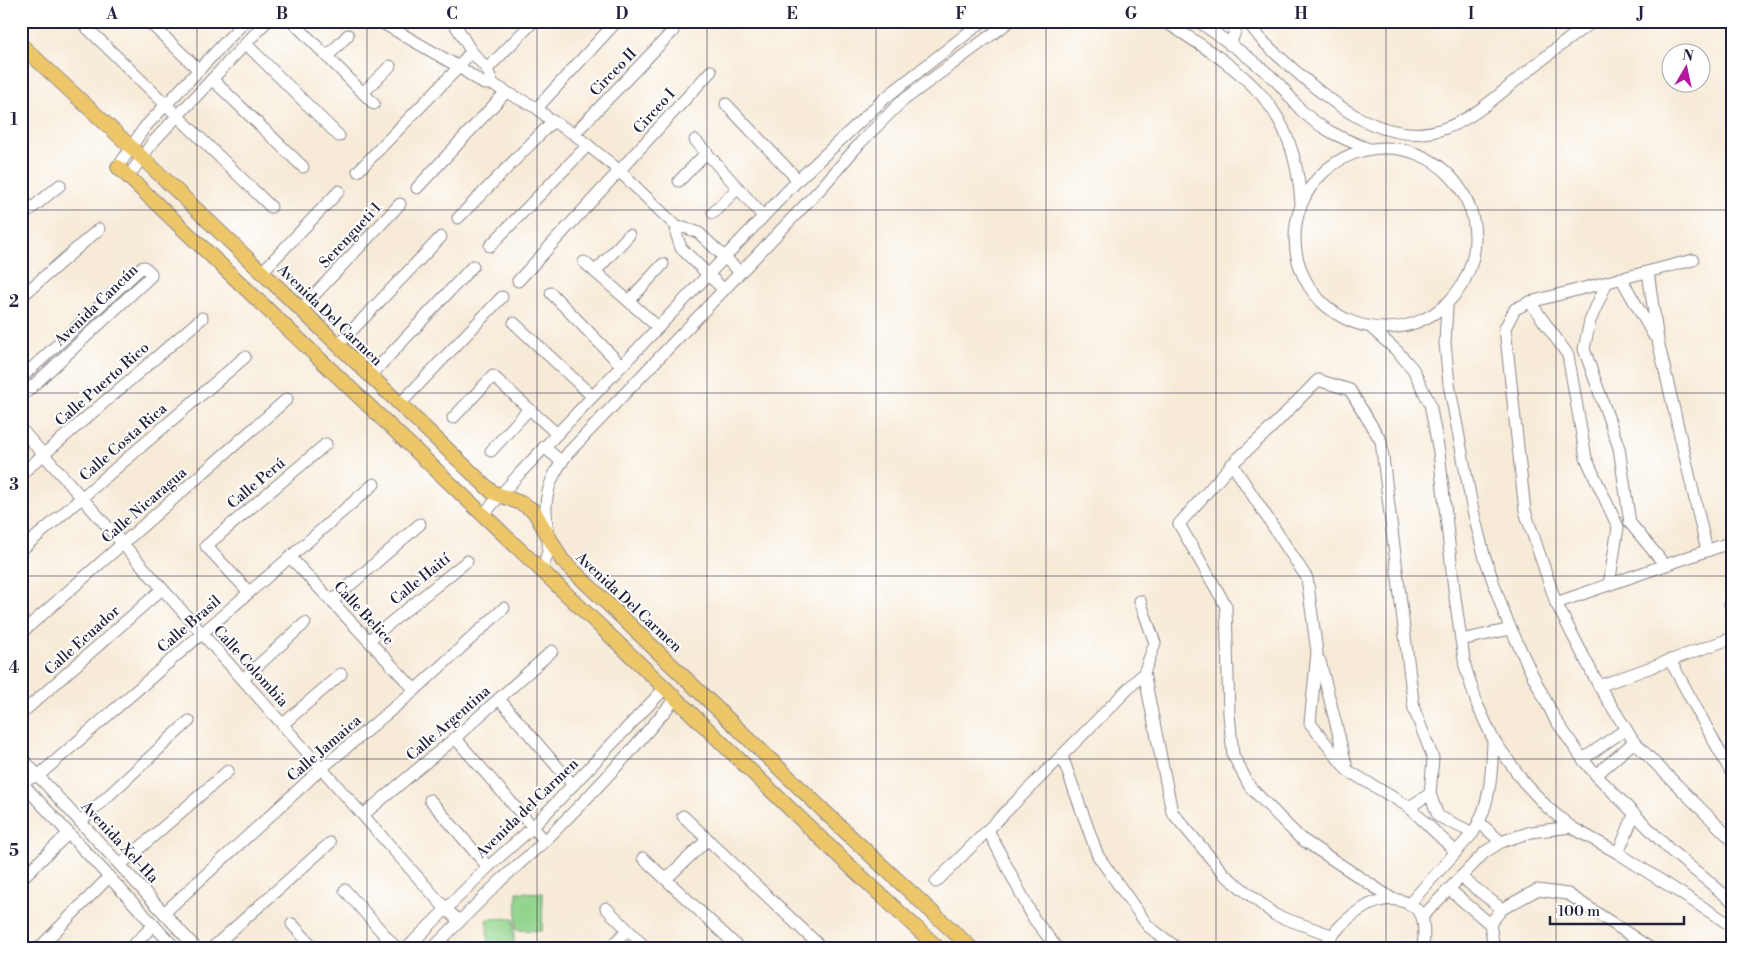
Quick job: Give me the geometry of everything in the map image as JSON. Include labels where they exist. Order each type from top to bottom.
[{"type":"main road","name":"Avenida Del Carmen","points":[[21,46],[204,216],[492,492],[523,504],[534,511],[562,560],[850,836],[971,948]]},
{"type":"main road","points":[[123,172],[676,698],[840,857],[938,948]]},
{"type":"main road","points":[[187,234],[204,216]]},
{"type":"main road","points":[[840,857],[848,849],[850,836]]},
{"type":"street","points":[[80,21],[271,207]]},
{"type":"street","points":[[148,21],[198,70]]},
{"type":"street","points":[[123,172],[136,152],[144,128],[245,21]]},
{"type":"street","points":[[136,152],[178,115],[267,21]]},
{"type":"street","points":[[292,21],[374,104]]},
{"type":"street","points":[[379,21],[460,67],[484,84],[494,84]]},
{"type":"street","points":[[453,21],[471,51],[487,69],[494,84],[537,108],[574,134],[620,171],[679,229]]},
{"type":"street","points":[[487,69],[534,21]]},
{"type":"street","points":[[537,108],[617,21]]},
{"type":"street","points":[[483,515],[621,365],[798,180],[884,98],[983,21]]},
{"type":"street","points":[[540,570],[549,552],[546,505],[548,489],[553,475],[562,462],[823,186],[861,142],[901,102],[1010,21]]},
{"type":"street","points":[[1164,21],[1220,58],[1246,79],[1267,100],[1282,125],[1293,153],[1299,180],[1301,204]]},
{"type":"street","points":[[1198,21],[1280,86],[1316,123],[1342,139],[1371,149]]},
{"type":"street","points":[[1230,45],[1238,21]]},
{"type":"street","points":[[1248,21],[1257,36],[1338,105],[1369,122],[1392,131],[1424,134],[1459,123],[1485,106],[1594,21]]},
{"type":"street","name":"Circeo II","points":[[574,134],[672,31]]},
{"type":"street","points":[[327,57],[348,35]]},
{"type":"street","points":[[246,44],[339,136]]},
{"type":"street","points":[[358,171],[460,67],[471,51]]},
{"type":"street","points":[[363,93],[390,66]]},
{"type":"street","name":"Circeo I","points":[[518,281],[711,71]]},
{"type":"street","points":[[212,79],[302,167]]},
{"type":"street","points":[[417,188],[506,92]]},
{"type":"street","points":[[726,104],[798,180]]},
{"type":"street","points":[[458,218],[553,121]]},
{"type":"street","points":[[695,140],[763,216]]},
{"type":"street","points":[[490,246],[588,145]]},
{"type":"street","points":[[1388,147],[1417,153],[1444,168],[1464,192],[1475,221],[1476,252],[1466,282],[1446,306],[1420,322],[1390,329],[1359,325],[1332,312],[1312,292],[1298,266],[1294,238],[1299,209],[1312,183],[1333,163],[1359,151],[1371,149],[1388,147]]},
{"type":"street","points":[[679,181],[707,152]]},
{"type":"street","points":[[807,172],[823,186]]},
{"type":"street","points":[[21,217],[60,185]]},
{"type":"street","points":[[714,213],[738,188]]},
{"type":"street","points":[[262,272],[339,191]]},
{"type":"street","points":[[21,199],[31,209]]},
{"type":"street","name":"Serengueti 1","points":[[301,309],[400,204]]},
{"type":"street","points":[[724,290],[682,248],[676,233],[679,229],[684,226],[699,233],[740,272]]},
{"type":"street","points":[[21,297],[99,229]]},
{"type":"street","points":[[595,272],[628,235]]},
{"type":"street","points":[[338,345],[441,237]]},
{"type":"street","points":[[1693,260],[1530,302],[1514,310],[1505,328],[1525,511],[1556,603],[1599,686],[1634,742],[1731,839]]},
{"type":"street","points":[[584,262],[658,327]]},
{"type":"street","points":[[629,302],[663,264]]},
{"type":"street","points":[[370,376],[473,266]]},
{"type":"street","name":"Avenida Cancún","points":[[21,378],[141,268],[144,267],[151,273],[151,276],[21,397]]},
{"type":"street","points":[[1648,272],[1658,341],[1707,551]]},
{"type":"street","points":[[1621,278],[1658,341]]},
{"type":"street","points":[[1608,282],[1590,321],[1584,349],[1619,448],[1630,522],[1665,565]]},
{"type":"street","points":[[551,293],[621,365]]},
{"type":"street","points":[[400,404],[502,297]]},
{"type":"street","points":[[1530,302],[1568,355],[1586,458],[1618,527],[1609,585]]},
{"type":"street","points":[[1446,306],[1444,343],[1449,384],[1473,511],[1484,555],[1511,629],[1531,672],[1555,719],[1596,775],[1670,850],[1732,901]]},
{"type":"street","points":[[673,312],[687,328]]},
{"type":"street","name":"Calle Puerto Rico","points":[[21,474],[202,318]]},
{"type":"street","points":[[514,324],[592,396]]},
{"type":"street","points":[[1369,326],[1413,368],[1430,404],[1439,452],[1455,598],[1465,666],[1477,704],[1494,739],[1523,781],[1548,808],[1571,827],[1618,853],[1732,926]]},
{"type":"street","points":[[1568,355],[1584,349]]},
{"type":"street","name":"Calle Costa Rica","points":[[21,550],[245,357]]},
{"type":"street","points":[[453,418],[493,376],[557,434]]},
{"type":"street","points":[[1423,948],[1422,918],[1416,908],[1391,898],[1300,838],[1250,787],[1234,755],[1228,714],[1226,606],[1179,524],[1232,464],[1270,430],[1318,380],[1350,390],[1381,442],[1414,709],[1433,758],[1430,794],[1438,816],[1473,833]]},
{"type":"street","name":"Calle Nicaragua","points":[[21,633],[287,399]]},
{"type":"street","points":[[491,450],[529,409]]},
{"type":"street","name":"Calle Colombia","points":[[21,429],[445,908],[459,921]]},
{"type":"street","name":"Calle Perú","points":[[249,592],[206,546],[326,444]]},
{"type":"street","points":[[544,447],[562,462]]},
{"type":"street","points":[[1232,464],[1307,578],[1317,652],[1347,770]]},
{"type":"street","name":"Calle Brasil","points":[[21,782],[38,776],[374,484]]},
{"type":"street","points":[[332,601],[420,524]]},
{"type":"street","points":[[1556,603],[1732,542]]},
{"type":"street","name":"Calle Belice","points":[[290,557],[415,690]]},
{"type":"street","name":"Calle Haití","points":[[369,640],[467,561]]},
{"type":"street","name":"Calle Ecuador","points":[[21,714],[162,588]]},
{"type":"street","points":[[936,882],[1144,673],[1156,643],[1140,601]]},
{"type":"street","name":"Calle Jamaica","points":[[164,913],[322,768],[415,690],[504,608]]},
{"type":"street","points":[[243,679],[305,623]]},
{"type":"street","points":[[1462,640],[1511,629]]},
{"type":"street","points":[[1599,686],[1732,638]]},
{"type":"street","name":"Calle Argentina","points":[[363,815],[455,738],[552,651]]},
{"type":"street","points":[[1317,652],[1310,723],[1347,770],[1409,807],[1456,852]]},
{"type":"street","points":[[1670,660],[1732,774]]},
{"type":"street","points":[[1144,673],[1172,812],[1225,875],[1275,915],[1332,935]]},
{"type":"street","points":[[282,724],[341,674]]},
{"type":"street","name":"Avenida del Carmen","points":[[407,948],[445,908],[532,828],[665,688]]},
{"type":"street","points":[[433,948],[500,880],[545,841],[629,753],[676,698]]},
{"type":"street","points":[[499,699],[573,785]]},
{"type":"street","points":[[80,822],[189,721]]},
{"type":"street","points":[[1583,759],[1626,729]]},
{"type":"street","points":[[455,738],[545,841]]},
{"type":"street","points":[[1409,904],[1473,833],[1479,822],[1488,793],[1494,739]]},
{"type":"street","points":[[615,741],[629,753]]},
{"type":"street","points":[[1596,775],[1634,742]]},
{"type":"street","points":[[1062,756],[1098,856],[1148,926],[1177,948]]},
{"type":"street","name":"Avenida Xel-Ha","points":[[21,757],[196,948]]},
{"type":"street","points":[[120,865],[228,771]]},
{"type":"street","name":"Avenida Xel-Ha","points":[[21,782],[175,948]]},
{"type":"street","points":[[1409,807],[1430,794]]},
{"type":"street","points":[[430,800],[488,867]]},
{"type":"street","points":[[1618,853],[1634,815]]},
{"type":"street","points":[[683,816],[822,948]]},
{"type":"street","points":[[1429,826],[1438,816]]},
{"type":"street","points":[[1479,822],[1501,842]]},
{"type":"street","points":[[1422,918],[1485,852],[1501,842],[1531,832],[1571,827]]},
{"type":"street","points":[[988,830],[1034,919],[1057,948]]},
{"type":"street","points":[[21,879],[69,833]]},
{"type":"street","points":[[666,879],[708,839]]},
{"type":"street","points":[[212,948],[330,843]]},
{"type":"street","points":[[644,858],[738,948]]},
{"type":"street","points":[[39,948],[109,877]]},
{"type":"street","points":[[1461,877],[1502,910]]},
{"type":"street","points":[[1449,889],[1490,924],[1494,948]]},
{"type":"street","points":[[345,890],[396,948]]},
{"type":"street","points":[[1421,890],[1428,900],[1436,903]]},
{"type":"street","points":[[1490,924],[1502,910],[1537,890],[1568,894],[1650,948]]},
{"type":"street","points":[[1324,948],[1332,935],[1344,922],[1374,902],[1391,898]]},
{"type":"street","points":[[606,908],[646,948]]},
{"type":"street","points":[[292,924],[308,946]]},
{"type":"street","points":[[130,948],[154,925]]},
{"type":"street","points":[[610,948],[627,930]]},
{"type":"green space","points":[[517,892],[543,893],[542,931],[516,930]]},
{"type":"green space","points":[[514,918],[514,948],[488,948],[487,919]]}]
